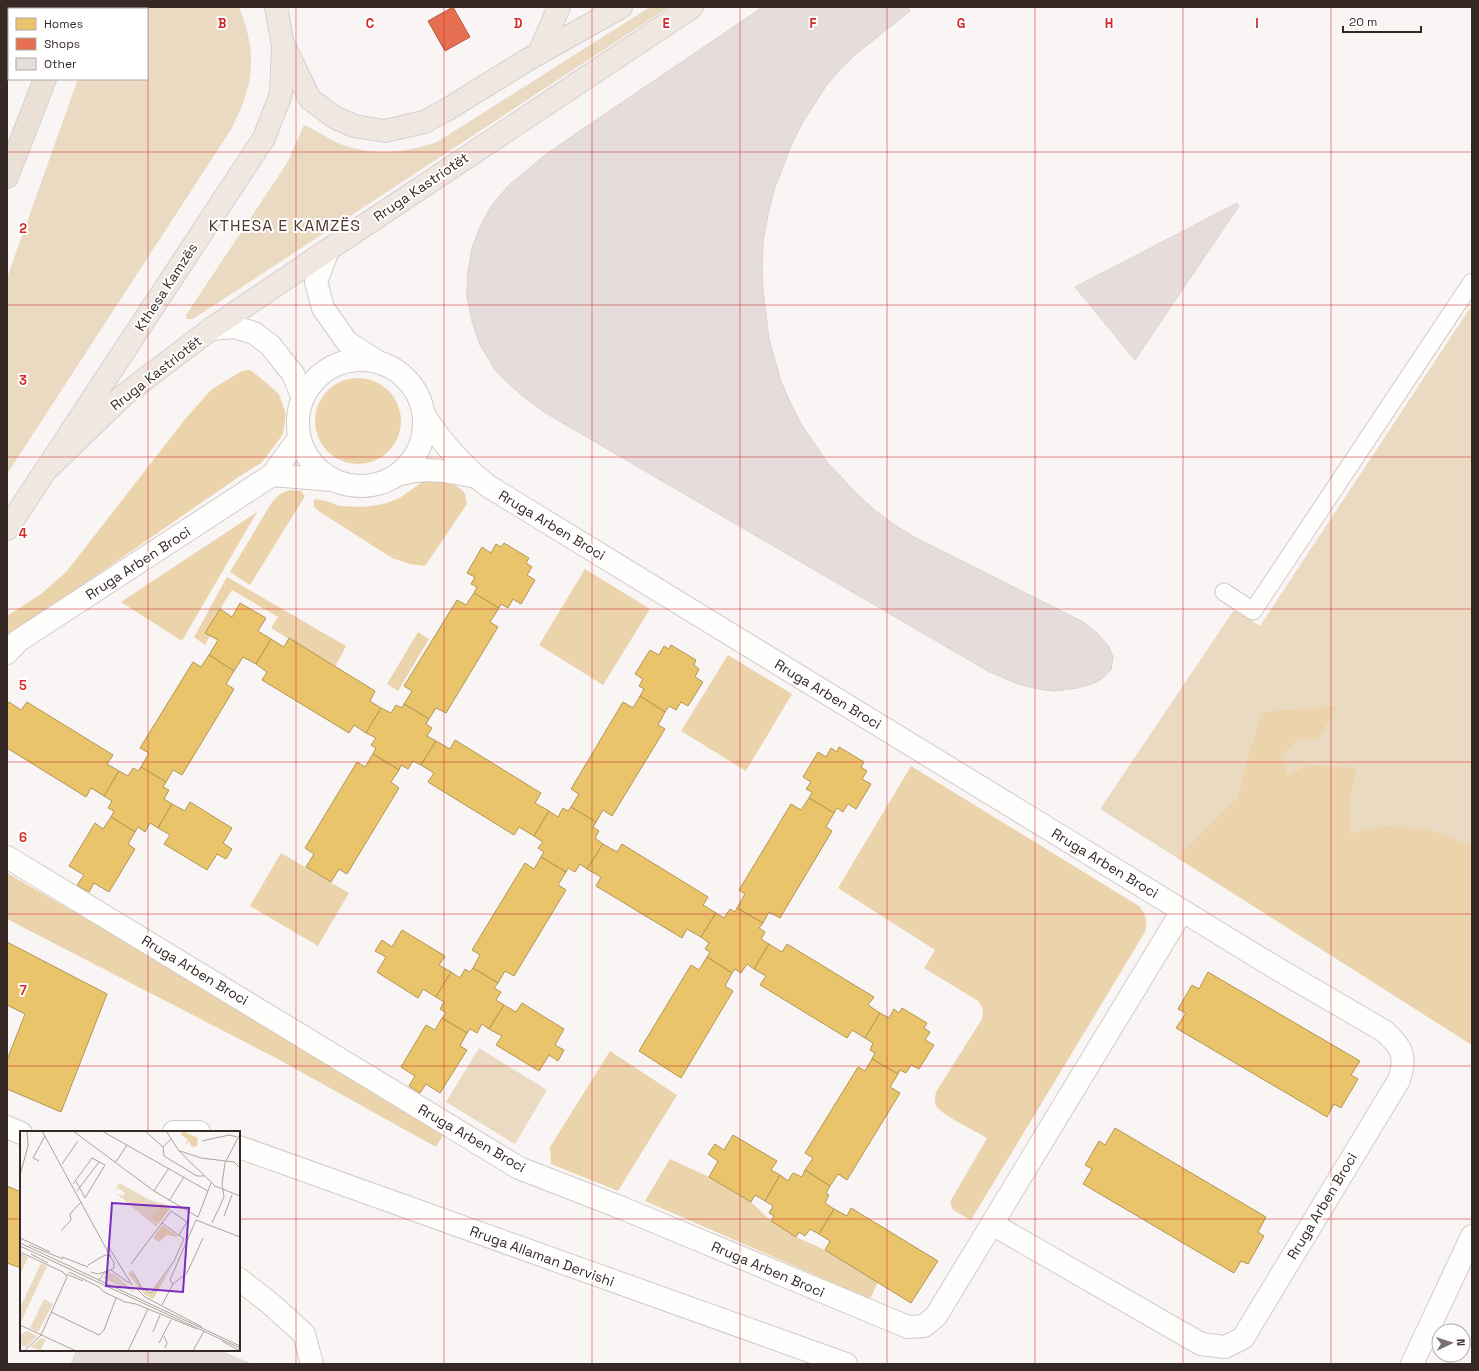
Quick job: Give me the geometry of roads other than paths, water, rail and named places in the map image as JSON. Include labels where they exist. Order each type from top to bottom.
[{"type":"highway","points":[[7,178],[45,80]]},
{"type":"main road","name":"Kthesa Kamzës","points":[[7,528],[264,138],[281,94],[283,45],[276,7]]},
{"type":"main road","points":[[539,53],[559,7]]},
{"type":"main road","points":[[283,45],[310,99],[334,117],[354,126],[385,131],[424,122],[448,109],[539,53],[621,7]]},
{"type":"main road","name":"Rruga Kastriotët","points":[[46,469],[124,395],[211,330],[692,7]]},
{"type":"street","name":"Rruga Arben Broci","points":[[328,250],[316,282],[323,308],[347,342],[378,362],[395,369],[409,381],[419,397],[424,415],[423,437],[415,457],[400,474]]},
{"type":"street","points":[[1224,592],[1254,611],[1472,282]]},
{"type":"street","points":[[211,330],[234,327],[254,333],[270,345],[293,374],[303,398]]},
{"type":"street","name":"Rruga Arben Broci","points":[[332,480],[317,470],[306,455],[299,438],[298,418],[303,398],[312,383],[325,371],[342,363],[359,360],[378,362]]},
{"type":"street","name":"Rruga Arben Broci","points":[[424,415],[451,453],[476,477],[494,490],[1276,968],[1384,1031],[1396,1042],[1402,1054],[1403,1067],[1399,1080],[1243,1338],[1225,1347],[1201,1344],[992,1224]]},
{"type":"street","name":"Rruga Arben Broci","points":[[7,653],[18,641],[272,475],[299,438]]},
{"type":"street","name":"Rruga Arben Broci","points":[[272,475],[332,480],[350,486],[367,487],[385,482],[400,474],[418,469],[453,472],[476,477]]},
{"type":"street","name":"Rruga Arben Broci","points":[[7,857],[519,1168],[622,1208],[908,1328],[924,1326],[936,1316],[1182,910]]},
{"type":"street","points":[[7,1128],[20,1133]]},
{"type":"street","name":"Rruga Allaman Dervishi","points":[[240,1147],[846,1364]]},
{"type":"street","points":[[1412,1364],[1472,1236]]},
{"type":"street","points":[[240,1280],[272,1305],[304,1334],[312,1364]]},
{"type":"district","name":"KTHESA E KAMZËS","points":[[285,225]]}]
